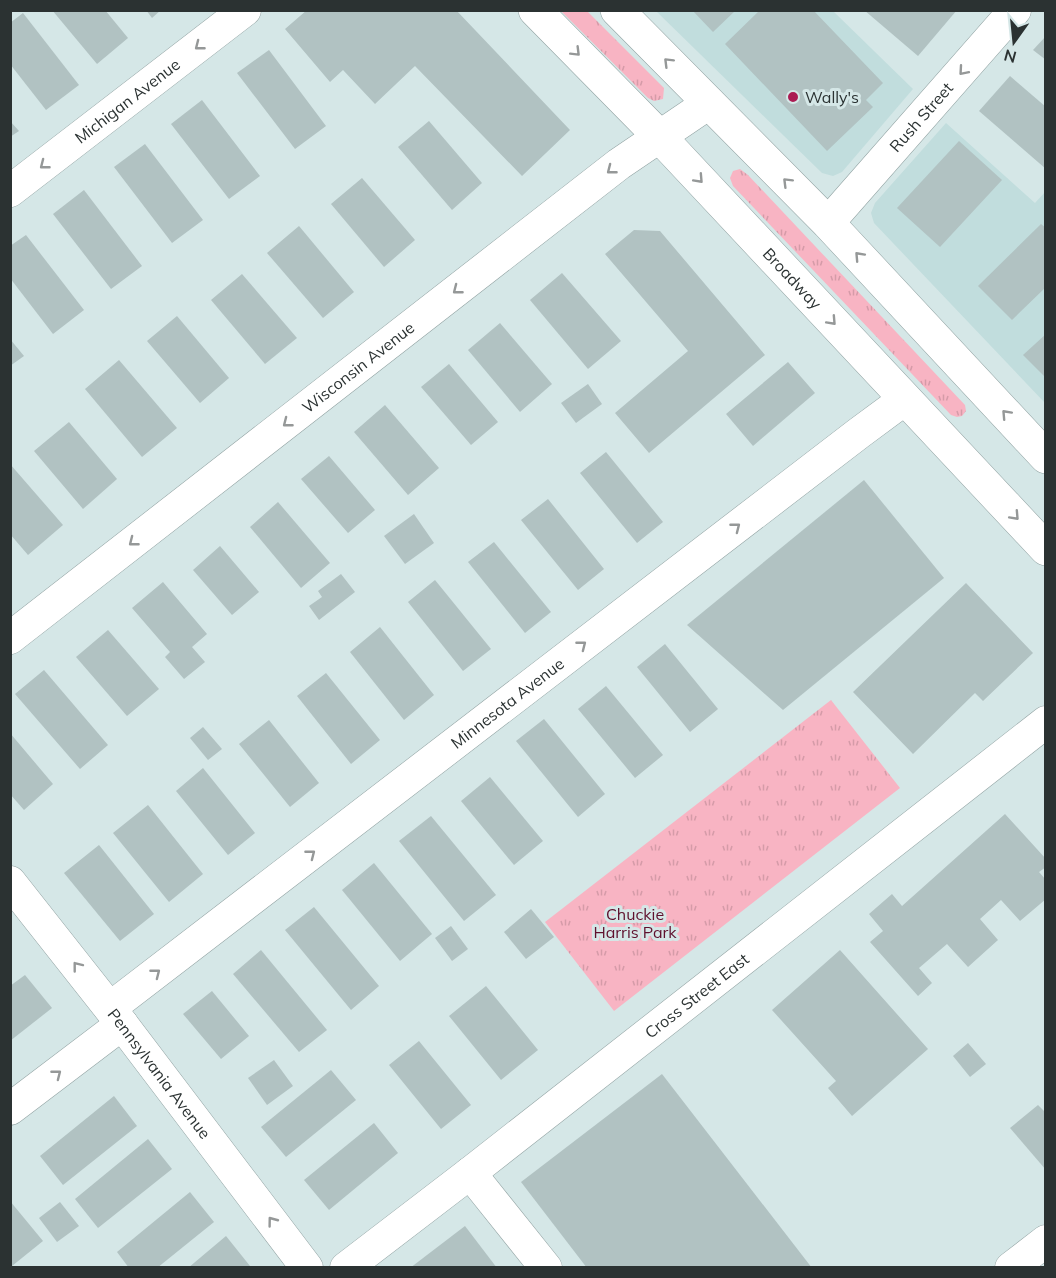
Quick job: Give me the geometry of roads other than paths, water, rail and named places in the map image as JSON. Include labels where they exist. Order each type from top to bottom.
[{"type":"main road","name":"Broadway","points":[[535,10],[659,136],[1046,549]]},
{"type":"main road","points":[[617,10],[828,223],[1046,456]]},
{"type":"street","name":"Michigan Avenue","points":[[10,191],[245,10]]},
{"type":"street","name":"Rush Street","points":[[828,223],[1015,10]]},
{"type":"street","name":"Wisconsin Avenue","points":[[10,638],[619,164],[709,103]]},
{"type":"street","name":"Minnesota Avenue","points":[[10,1109],[116,1016],[830,454],[905,399]]},
{"type":"street","name":"Cross Street East","points":[[346,1268],[1046,722]]},
{"type":"street","name":"Pennsylvania Avenue","points":[[10,882],[116,1016],[307,1268]]},
{"type":"street","points":[[470,1173],[546,1268]]},
{"type":"street","points":[[1011,1268],[1046,1241]]},
{"type":"place","name":"Wally's","points":[[793,97]]},
{"type":"park label","name":"Chuckie Harris Park","points":[[635,923]]}]
